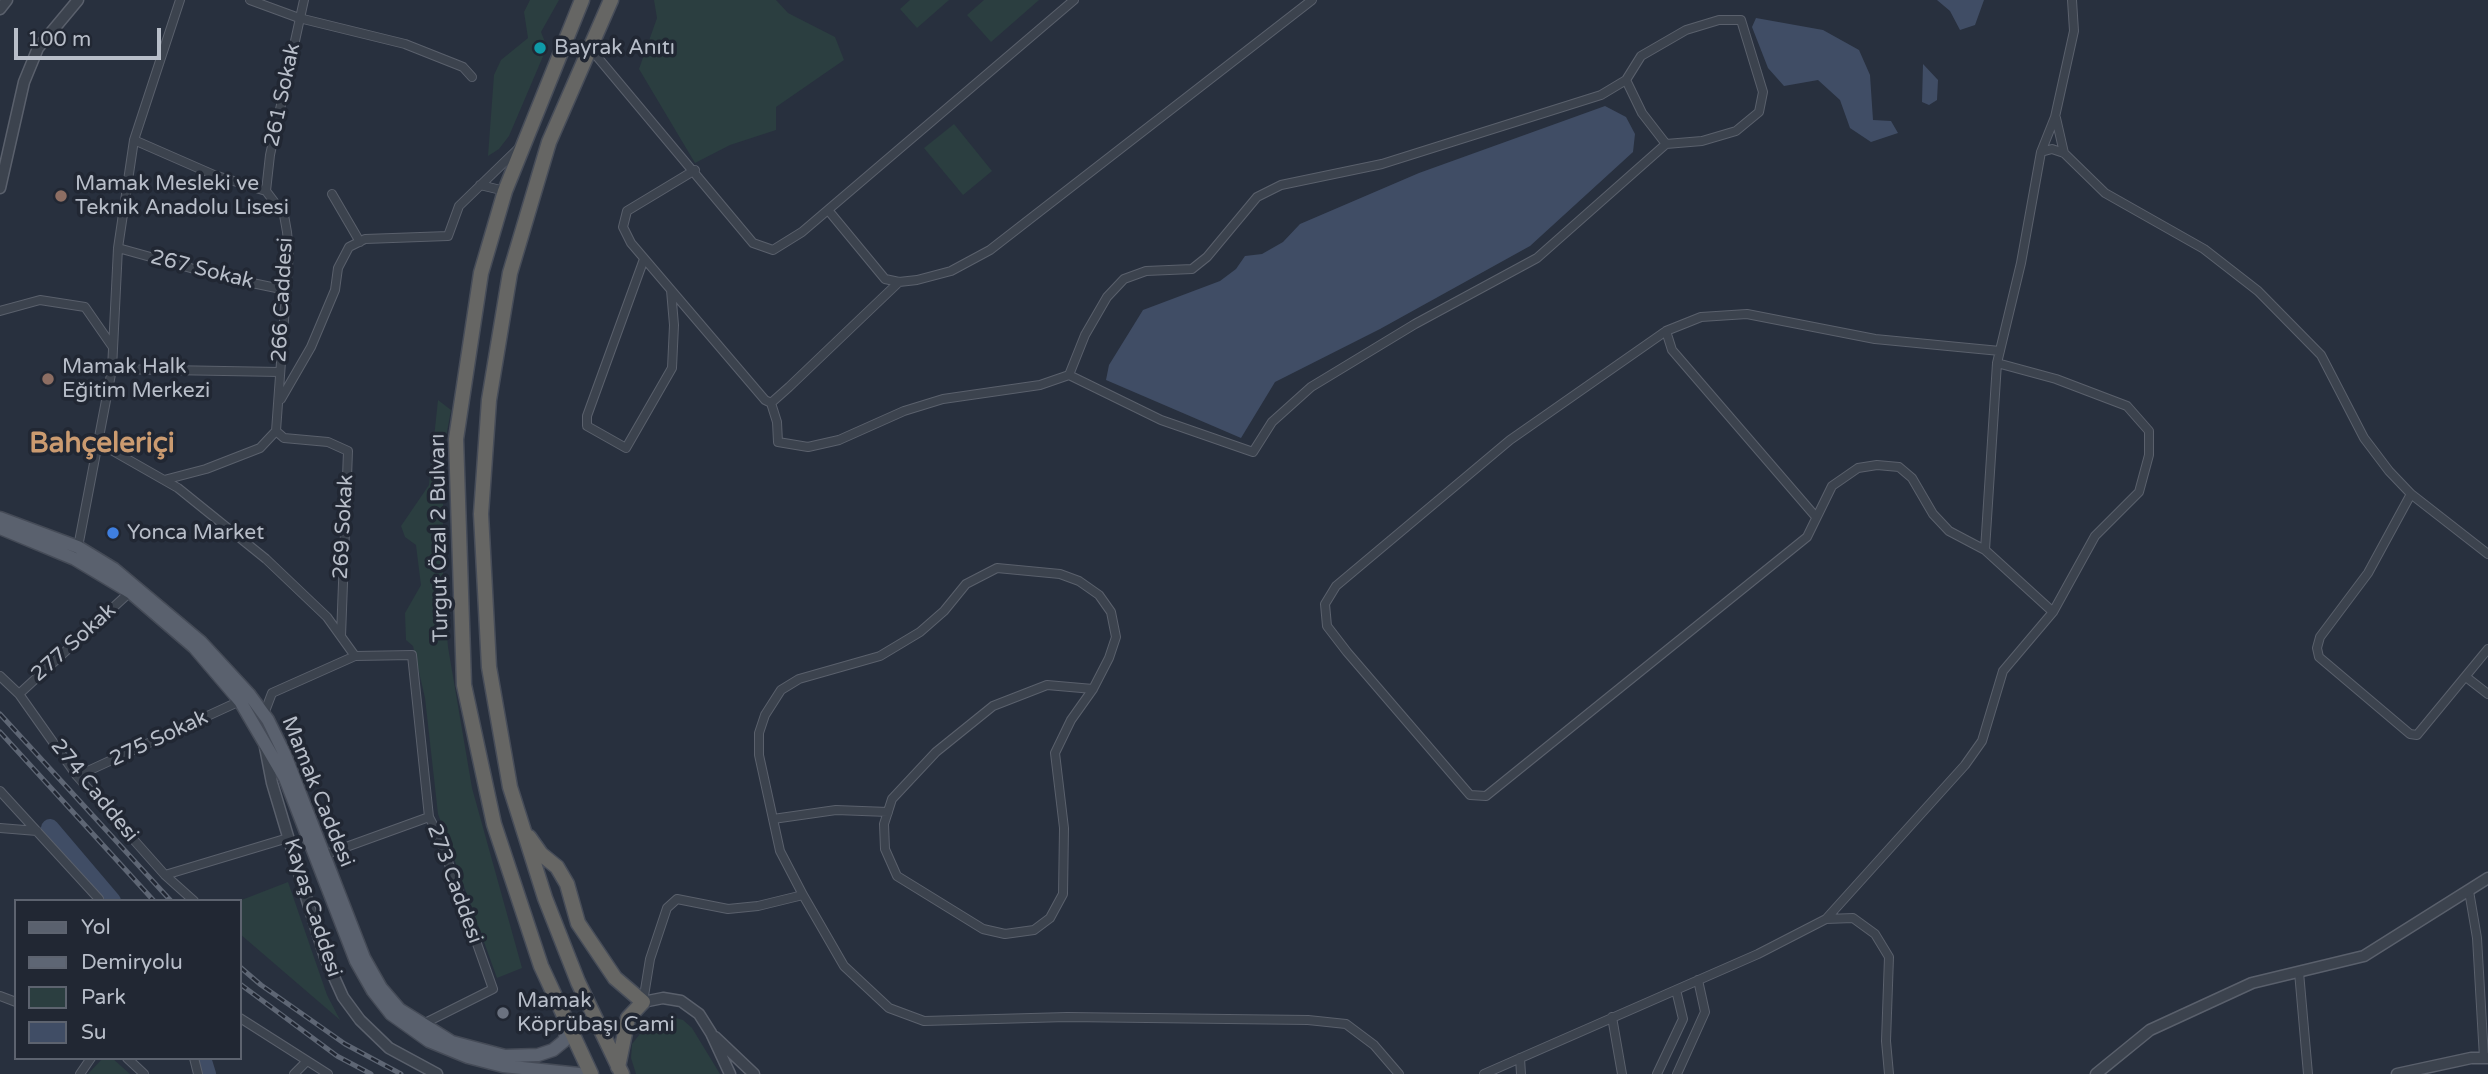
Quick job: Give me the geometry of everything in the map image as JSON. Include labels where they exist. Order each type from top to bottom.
[{"type":"highway","name":"Turgut Özal 2 Bulvarı","points":[[582,0],[505,191],[481,273],[457,439],[464,685],[494,824],[541,966],[591,1074]]},
{"type":"highway","name":"Turgut Özal 2 Bulvarı","points":[[611,0],[549,142],[510,273],[489,400],[481,514],[483,591],[498,723],[520,824],[578,982],[620,1071]]},
{"type":"highway","points":[[520,824],[541,854],[557,867],[567,884],[578,923],[615,978],[643,1002],[628,1018],[620,1071]]},
{"type":"main road","name":"Mamak Caddesi","points":[[0,518],[78,547],[114,569],[163,607],[209,650],[269,736],[324,856],[372,973],[399,1009],[421,1025],[472,1049],[519,1056],[553,1051],[564,1041],[568,1028]]},
{"type":"main road","name":"Mamak Caddesi","points":[[0,528],[75,559],[130,592],[194,647],[240,701],[258,717]]},
{"type":"main road","name":"Mamak Caddesi","points":[[269,736],[356,961],[373,992],[391,1014],[429,1041],[468,1057],[503,1066],[579,1074]]},
{"type":"street","points":[[0,9],[7,0]]},
{"type":"street","points":[[0,188],[24,82],[38,48],[78,0]]},
{"type":"street","points":[[78,547],[80,524],[99,443],[111,369],[118,248],[134,140],[180,0]]},
{"type":"street","points":[[250,0],[299,18],[405,44],[463,67],[472,77]]},
{"type":"street","name":"261 Sokak","points":[[265,191],[270,155],[304,0]]},
{"type":"street","points":[[589,46],[695,170],[753,243],[773,250],[803,232],[1074,0]]},
{"type":"street","points":[[828,210],[885,279],[899,282],[951,271],[990,250],[1312,0]]},
{"type":"street","points":[[1985,550],[1997,363],[2021,263],[2041,152],[2056,117],[2074,31],[2072,0]]},
{"type":"street","points":[[695,170],[627,211],[623,227],[644,259],[765,400],[771,403],[778,422],[778,442],[808,447],[839,440],[904,411],[943,399],[1041,385],[1069,375],[1161,420],[1253,452],[1272,422],[1311,387],[1415,324],[1537,258],[1665,144],[1702,141],[1736,131],[1759,111],[1763,92],[1741,20],[1719,20],[1686,30],[1641,56],[1626,80],[1601,95],[1382,164],[1281,185],[1257,197],[1207,257],[1192,269],[1146,271],[1124,279],[1107,297],[1096,316],[1069,375]]},
{"type":"street","points":[[1626,80],[1642,113],[1665,144]]},
{"type":"street","points":[[2056,117],[2064,152],[2080,172],[2105,193],[2234,269],[2290,321],[2321,355],[2364,438],[2411,494],[2488,554]]},
{"type":"street","points":[[134,140],[225,179],[265,191]]},
{"type":"street","points":[[280,400],[311,347],[335,290],[338,268],[349,247],[360,242],[448,236],[459,206],[527,140]]},
{"type":"street","points":[[2041,152],[2052,149],[2064,152]]},
{"type":"street","points":[[480,185],[505,191]]},
{"type":"street","name":"266 Caddesi","points":[[265,191],[284,215],[289,252],[276,431]]},
{"type":"street","points":[[332,194],[360,242]]},
{"type":"street","name":"267 Sokak","points":[[118,248],[223,277],[286,290]]},
{"type":"street","points":[[644,259],[587,416],[587,426],[626,448],[672,368],[674,325],[671,290]]},
{"type":"street","points":[[771,403],[899,282]]},
{"type":"street","points":[[0,311],[40,300],[85,307],[112,346]]},
{"type":"street","points":[[2000,351],[1875,340],[1747,314],[1701,317],[1665,331],[1510,440],[1336,586],[1325,604],[1327,626],[1470,795],[1486,796],[1807,537],[1832,486],[1858,468],[1877,465],[1899,467],[1912,478],[1933,514],[1949,531],[1985,550],[2053,612]]},
{"type":"street","points":[[1665,331],[1671,350],[1816,517]]},
{"type":"street","points":[[1484,1074],[1698,980],[1826,919],[1965,765],[1982,741],[2003,671],[2053,612],[2095,536],[2139,492],[2149,455],[2149,431],[2127,406],[2056,379],[1997,363]]},
{"type":"street","points":[[111,369],[280,372]]},
{"type":"street","points":[[164,480],[206,469],[260,447],[276,431]]},
{"type":"street","name":"269 Sokak","points":[[276,431],[284,438],[328,442],[348,451],[341,636]]},
{"type":"street","points":[[99,443],[164,480],[266,558],[327,617],[355,656],[272,693],[258,717]]},
{"type":"street","points":[[2411,494],[2368,573],[2320,637],[2317,648],[2319,657],[2410,734],[2422,732],[2488,649]]},
{"type":"street","points":[[1093,689],[1047,685],[993,706],[936,752],[892,799],[884,824],[885,849],[897,876],[983,929],[1005,934],[1034,930],[1050,918],[1063,894],[1064,828],[1055,753],[1071,720],[1093,689],[1116,637],[1111,612],[1099,595],[1079,581],[1037,569],[997,568],[966,584],[944,611],[919,632],[880,656],[799,679],[781,690],[765,715],[760,733],[759,755],[780,851],[844,967],[889,1008],[924,1021],[1067,1017],[1308,1020],[1346,1024],[1374,1045],[1399,1074]]},
{"type":"street","name":"277 Sokak","points":[[19,694],[130,592]]},
{"type":"street","name":"273 Caddesi","points":[[355,656],[412,654],[429,817],[439,836],[493,989],[421,1025]]},
{"type":"street","name":"274 Caddesi","points":[[0,676],[19,694],[77,776],[164,874],[192,899]]},
{"type":"street","points":[[2466,677],[2488,694]]},
{"type":"street","name":"275 Sokak","points":[[77,776],[240,701]]},
{"type":"street","name":"Kayaş Caddesi","points":[[269,736],[272,783],[325,957],[343,997],[360,1020],[389,1048],[437,1074]]},
{"type":"street","points":[[0,807],[3,794]]},
{"type":"street","points":[[3,794],[98,899]]},
{"type":"street","points":[[773,819],[836,810],[888,812]]},
{"type":"street","points":[[324,856],[429,817]]},
{"type":"street","points":[[0,828],[37,831]]},
{"type":"street","points":[[164,874],[288,838]]},
{"type":"street","points":[[2096,1074],[2150,1030],[2252,983],[2374,951],[2488,878]]},
{"type":"street","points":[[2397,1074],[2486,1058],[2477,938],[2469,891]]},
{"type":"street","points":[[730,1073],[699,1014],[681,1001],[663,998],[643,1002],[650,959],[667,908],[677,899],[728,909],[758,906],[803,895]]},
{"type":"street","points":[[1826,919],[1853,918],[1874,934],[1889,957],[1886,1041],[1889,1074]]},
{"type":"street","points":[[2299,972],[2308,1074]]},
{"type":"street","points":[[1677,1074],[1705,1012],[1698,980]]},
{"type":"street","points":[[1657,1074],[1683,1019],[1676,989]]},
{"type":"street","points":[[1612,1017],[1622,1074]]},
{"type":"street","points":[[242,1019],[328,1074]]},
{"type":"street","points":[[711,1033],[754,1074]]},
{"type":"street","points":[[1520,1058],[1521,1074]]},
{"type":"street","points":[[129,1060],[144,1074]]},
{"type":"street","points":[[294,1074],[307,1061]]},
{"type":"green space","points":[[530,0],[559,0],[541,32],[547,47],[509,136],[499,149],[488,156],[494,75],[501,60],[528,38],[524,12]]},
{"type":"green space","points":[[654,0],[776,0],[788,13],[835,37],[844,60],[776,107],[776,130],[730,145],[695,163],[639,69],[657,18]]},
{"type":"green space","points":[[910,0],[949,0],[917,28],[900,9]]},
{"type":"green space","points":[[984,0],[1039,0],[991,42],[967,15]]},
{"type":"green space","points":[[954,124],[992,171],[963,195],[924,148]]},
{"type":"green space","points":[[438,400],[451,410],[440,470],[443,493],[443,592],[448,647],[472,788],[522,968],[497,978],[438,814],[425,698],[413,646],[406,640],[405,613],[421,585],[416,545],[405,537],[401,526],[429,485]]},
{"type":"green space","points":[[288,882],[327,995],[340,1020],[242,936],[242,900]]},
{"type":"green space","points":[[669,1016],[683,1020],[692,1028],[720,1074],[636,1074],[631,1058],[632,1044],[647,1025]]},
{"type":"green space","points":[[101,1060],[114,1060],[130,1074],[88,1074]]},
{"type":"water","points":[[1937,0],[1984,0],[1975,25],[1960,30],[1950,11]]},
{"type":"water","points":[[1756,18],[1823,30],[1859,50],[1870,75],[1873,120],[1891,121],[1898,133],[1871,142],[1850,128],[1840,100],[1818,80],[1784,86],[1768,68],[1752,27]]},
{"type":"water","points":[[1923,64],[1938,80],[1937,100],[1929,105],[1922,102]]},
{"type":"water","points":[[1605,106],[1626,117],[1635,134],[1633,152],[1530,246],[1380,329],[1275,382],[1241,438],[1106,380],[1109,365],[1143,310],[1220,281],[1236,269],[1245,256],[1262,254],[1283,242],[1300,224],[1419,173]]},
{"type":"waterway","points":[[50,828],[110,899]]},
{"type":"waterway","points":[[203,1060],[207,1074]]},
{"type":"railway","points":[[0,714],[169,899]]},
{"type":"railway","points":[[0,732],[152,899]]},
{"type":"railway","points":[[242,969],[345,1044],[401,1074]]},
{"type":"railway","points":[[242,985],[337,1056],[371,1074]]},
{"type":"place","name":"Bayrak Anıtı","points":[[540,48]]},
{"type":"place","name":"Mamak Mesleki ve Teknik Anadolu Lisesi","points":[[61,196]]},
{"type":"place","name":"Mamak Halk Eğitim Merkezi","points":[[48,379]]},
{"type":"place","name":"Yonca Market","points":[[113,533]]},
{"type":"place","name":"Mamak Köprübaşı Cami","points":[[503,1013]]},
{"type":"district","name":"Bahçeleriçi","points":[[102,445]]}]
